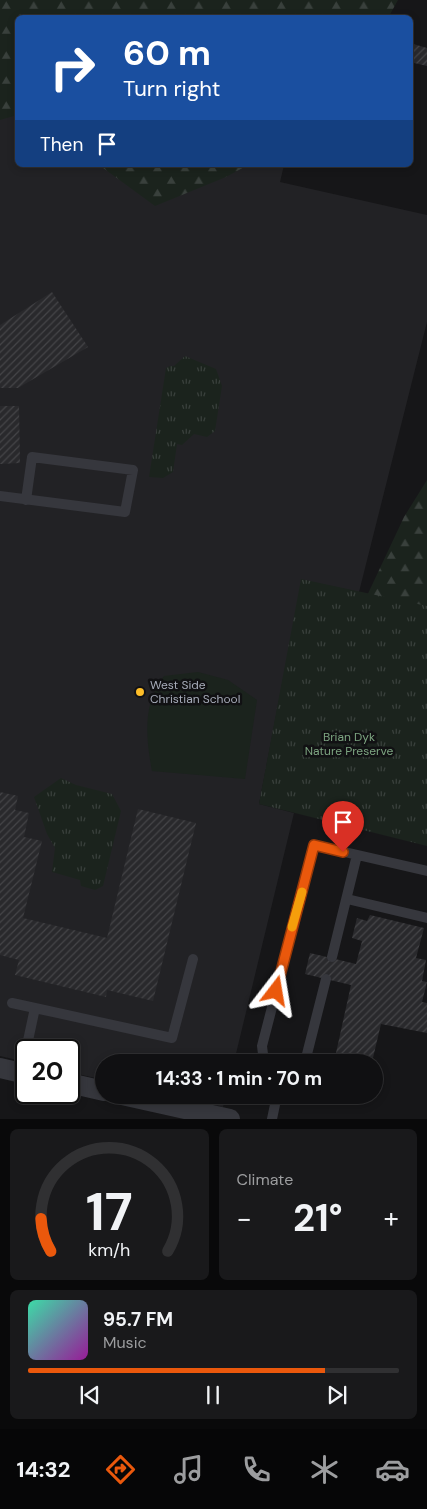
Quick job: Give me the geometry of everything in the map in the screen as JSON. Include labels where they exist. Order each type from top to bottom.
[{"type":"street","points":[[0,1068],[15,1071]]},
{"type":"street","points":[[80,1086],[95,1089]]},
{"type":"street","points":[[162,1104],[230,1119]]},
{"type":"lane","points":[[0,496],[26,500],[126,512],[132,470],[32,457],[26,500]]},
{"type":"lane","points":[[263,1054],[262,1046],[314,845],[427,872]]},
{"type":"lane","points":[[332,957],[357,855]]},
{"type":"lane","points":[[347,899],[427,918]]},
{"type":"lane","points":[[12,1003],[172,1038],[193,959]]},
{"type":"lane","points":[[307,1054],[326,979]]},
{"type":"lane","points":[[30,1039],[35,1008]]},
{"type":"lane","points":[[272,1119],[275,1104]]},
{"type":"shaded area","points":[[0,0],[58,0],[25,15],[15,15],[15,167],[284,167],[280,182],[427,215],[427,322],[359,592],[302,580],[259,804],[294,813],[236,1054],[95,1054],[95,1078],[80,1075],[80,1039],[15,1039],[15,1059],[0,1056]]},
{"type":"shaded area","points":[[210,1104],[224,1104],[223,1107]]},
{"type":"green space","points":[[0,0],[398,0],[390,15],[15,15],[15,116],[0,120]]},
{"type":"green space","points":[[102,167],[244,167],[226,177],[155,206]]},
{"type":"green space","points":[[185,356],[216,369],[222,386],[215,431],[207,437],[194,434],[182,445],[177,444],[173,472],[163,478],[149,477],[166,368],[174,366]]},
{"type":"green space","points":[[427,480],[427,823],[349,634],[404,517]]},
{"type":"green space","name":"Brian Dyk Nature Preserve","points":[[301,579],[427,606],[427,846],[259,804]]},
{"type":"green space","points":[[198,672],[228,680],[257,700],[245,779],[152,771],[147,734],[149,709],[157,687],[164,676]]},
{"type":"green space","points":[[61,778],[76,785],[112,794],[121,811],[103,886],[95,890],[81,886],[80,880],[52,872],[55,848],[47,834],[34,797]]},
{"type":"building","points":[[413,44],[427,48],[427,66],[413,63]]},
{"type":"building","points":[[52,292],[88,347],[18,388],[0,388],[0,325]]},
{"type":"building","points":[[0,406],[19,406],[20,463],[0,464]]},
{"type":"building","points":[[0,792],[18,796],[15,810],[29,813],[24,837],[42,841],[23,918],[107,938],[138,809],[196,823],[153,1001],[107,990],[106,997],[15,975],[19,960],[0,955]]},
{"type":"building","points":[[370,915],[424,928],[416,958],[426,960],[422,981],[427,982],[422,1002],[427,1003],[427,1033],[381,1024],[374,1054],[336,1054],[351,985],[305,974],[310,953],[356,964],[362,941],[352,938],[357,918],[367,921]]},
{"type":"slow traffic","points":[[292,927],[302,892]]},
{"type":"place","name":"West Side Christian School","points":[[140,692]]},
{"type":"route","points":[[276,991],[314,845],[343,852]]}]
